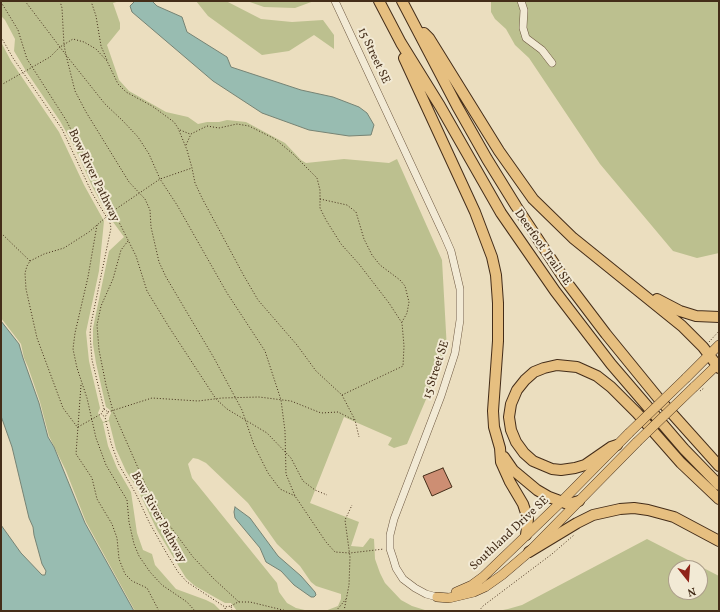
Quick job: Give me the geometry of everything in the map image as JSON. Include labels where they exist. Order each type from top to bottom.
[{"type":"highway","name":"Deerfoot Trail SE","points":[[378,1],[401,43],[440,106],[502,213],[555,290],[611,364],[684,449],[719,485]]},
{"type":"highway","name":"Deerfoot Trail SE","points":[[402,1],[457,106],[487,159],[561,274],[606,334],[654,393],[719,466]]},
{"type":"highway","points":[[415,24],[429,38],[498,151],[533,199],[573,238],[677,321],[718,365]]},
{"type":"highway","points":[[401,43],[403,56],[475,212],[492,257],[496,275],[498,303],[498,341],[493,411],[494,427],[500,448],[508,464],[526,483],[561,502],[568,504],[578,501]]},
{"type":"highway","points":[[629,284],[680,311],[696,316],[719,317]]},
{"type":"highway","points":[[617,445],[611,447],[585,465],[575,468],[561,470],[552,469],[533,461],[524,453],[516,442],[511,430],[509,417],[510,410],[517,390],[534,372],[557,365],[577,367],[597,376],[637,413],[681,463],[719,499]]},
{"type":"highway","points":[[500,448],[501,462],[510,482],[523,504],[528,519],[526,535]]},
{"type":"highway","points":[[529,552],[577,522],[620,509],[634,508],[674,517],[719,541]]},
{"type":"main road","name":"Southland Drive SE","points":[[437,597],[448,595],[472,585],[483,577],[719,345]]},
{"type":"main road","name":"Southland Drive SE","points":[[437,597],[449,598],[474,592],[485,587],[502,575],[529,552],[637,442],[694,386],[718,365]]},
{"type":"street","name":"15 Street SE","points":[[335,1],[451,251],[460,289],[460,320],[456,353],[394,519],[390,535],[390,549],[396,568],[402,578],[414,588],[426,594],[437,597]]},
{"type":"street","points":[[521,1],[524,10],[523,28],[526,38],[542,50],[549,57],[552,63]]},
{"type":"path","points":[[25,1],[106,104],[138,137],[149,154],[160,179],[181,211],[227,293],[265,351],[281,400],[285,431],[286,474],[295,496],[326,542],[335,552],[350,553],[390,549]]},
{"type":"path","points":[[60,1],[62,8],[64,45],[75,91],[97,131],[129,182],[145,199],[150,210],[151,227],[159,262],[166,277],[236,398],[247,421],[254,445],[268,473],[280,489],[295,496]]},
{"type":"path","points":[[91,1],[96,16],[102,46],[107,61],[118,84],[126,92],[163,113],[174,122],[179,130],[185,146],[195,183],[202,198],[258,300],[297,345],[316,371],[342,395],[355,420],[359,437]]},
{"type":"path","points":[[1,2],[18,30],[27,59],[66,120],[128,240],[136,256],[147,291],[216,399],[227,409],[267,433],[290,458],[303,481],[315,490],[327,495]]},
{"type":"path","name":"Bow River Pathway","points":[[1,37],[13,58],[62,129],[92,193],[106,216],[111,228],[90,334],[92,360],[104,409]]},
{"type":"path","points":[[1,85],[50,57],[60,47],[73,39],[84,42],[96,49],[107,61]]},
{"type":"path","points":[[185,146],[190,134],[207,126],[219,128],[237,124],[250,126],[281,144],[317,178],[320,190],[320,208],[341,244],[390,302],[402,323],[404,346],[403,366],[342,395]]},
{"type":"path","points":[[179,130],[190,134]]},
{"type":"path","points":[[78,428],[63,408],[37,338],[26,289],[25,273],[27,266],[30,261],[44,254],[64,248],[89,232],[106,216],[160,179],[192,168]]},
{"type":"path","points":[[320,199],[351,207],[358,218],[364,239],[372,255],[380,265],[400,280],[405,286],[408,302],[407,313],[402,323]]},
{"type":"path","points":[[97,225],[88,276],[75,333],[73,349],[76,368],[87,398],[96,438],[106,465],[127,500],[134,544],[139,556],[150,572],[162,585],[187,602],[195,611]]},
{"type":"path","points":[[1,233],[30,261]]},
{"type":"path","points":[[128,240],[121,250],[113,279],[101,306],[97,326],[99,350],[113,411],[146,486],[175,535],[214,579],[239,602]]},
{"type":"path","points":[[707,344],[719,331]]},
{"type":"path","points":[[81,383],[76,454],[92,478],[97,499],[112,524],[117,538],[119,559],[125,574],[132,581],[147,588],[158,611]]},
{"type":"path","points":[[78,428],[92,418],[101,414],[104,409],[108,412],[113,411],[152,398],[198,401],[259,397],[291,401],[321,413],[338,412],[355,420]]},
{"type":"path","points":[[101,414],[106,417],[108,412]]},
{"type":"path","name":"Bow River Pathway","points":[[106,417],[113,448],[119,465],[167,554],[187,582],[225,607]]},
{"type":"path","points":[[344,611],[350,585],[350,553],[345,520],[352,505]]},
{"type":"path","points":[[479,611],[483,606],[552,554],[578,531]]},
{"type":"path","points":[[336,611],[347,599]]},
{"type":"path","points":[[226,611],[225,607],[231,606],[235,603],[250,602],[287,611]]},
{"type":"path","points":[[231,606],[232,611]]},
{"type":"green space","points":[[1,1],[120,1],[113,3],[120,23],[120,29],[107,45],[119,80],[129,91],[166,112],[188,117],[198,124],[227,120],[246,122],[285,143],[301,160],[306,163],[344,159],[389,163],[397,159],[442,260],[447,350],[407,444],[394,448],[388,445],[392,438],[344,417],[310,503],[359,522],[351,546],[363,547],[370,538],[374,539],[375,559],[385,583],[401,600],[412,606],[428,611],[325,611],[338,606],[341,599],[341,594],[316,586],[311,582],[300,566],[277,544],[248,503],[206,463],[193,458],[188,464],[192,478],[277,583],[279,592],[287,603],[296,608],[309,611],[237,611],[231,603],[225,603],[195,586],[186,578],[157,530],[137,488],[126,471],[116,449],[109,421],[103,423],[108,446],[117,468],[131,492],[137,533],[143,550],[152,554],[155,565],[176,589],[206,600],[214,604],[221,611],[135,611],[86,522],[66,471],[49,436],[40,402],[24,358],[21,344],[1,318],[1,42],[11,61],[59,132],[84,185],[104,221],[99,271],[86,332],[89,361],[100,408],[98,413],[103,422],[109,420],[111,413],[106,407],[96,363],[93,344],[93,328],[109,251],[124,237],[108,215],[93,188],[74,146],[60,121],[14,51],[15,39],[5,20],[1,16]]},
{"type":"green space","points":[[196,1],[226,1],[261,19],[292,22],[323,20],[334,35],[334,49],[314,35],[289,51],[262,55],[208,16]]},
{"type":"green space","points":[[247,1],[314,1],[295,8],[264,7]]},
{"type":"green space","points":[[491,1],[719,1],[719,253],[697,258],[673,251],[600,164],[529,58],[515,45],[506,29],[495,19],[491,12]]},
{"type":"green space","points":[[647,539],[688,560],[668,560],[668,600],[708,600],[708,570],[719,576],[719,611],[498,611],[522,605]]},
{"type":"water","points":[[135,1],[152,1],[157,6],[182,17],[187,32],[227,57],[231,67],[301,90],[333,97],[359,107],[367,113],[374,125],[371,135],[349,136],[309,130],[262,113],[213,81],[132,12],[130,6]]},
{"type":"water","points":[[1,321],[19,344],[39,403],[48,437],[54,447],[85,523],[134,611],[1,611],[1,525],[21,553],[42,575],[45,575],[46,571],[42,564],[33,527],[29,518],[12,447],[1,416]]},
{"type":"water","points":[[235,507],[250,518],[278,556],[301,576],[315,592],[316,595],[314,597],[311,597],[294,585],[281,571],[266,562],[260,548],[235,518]]},
{"type":"building","points":[[443,468],[452,487],[432,496],[423,476]]}]
